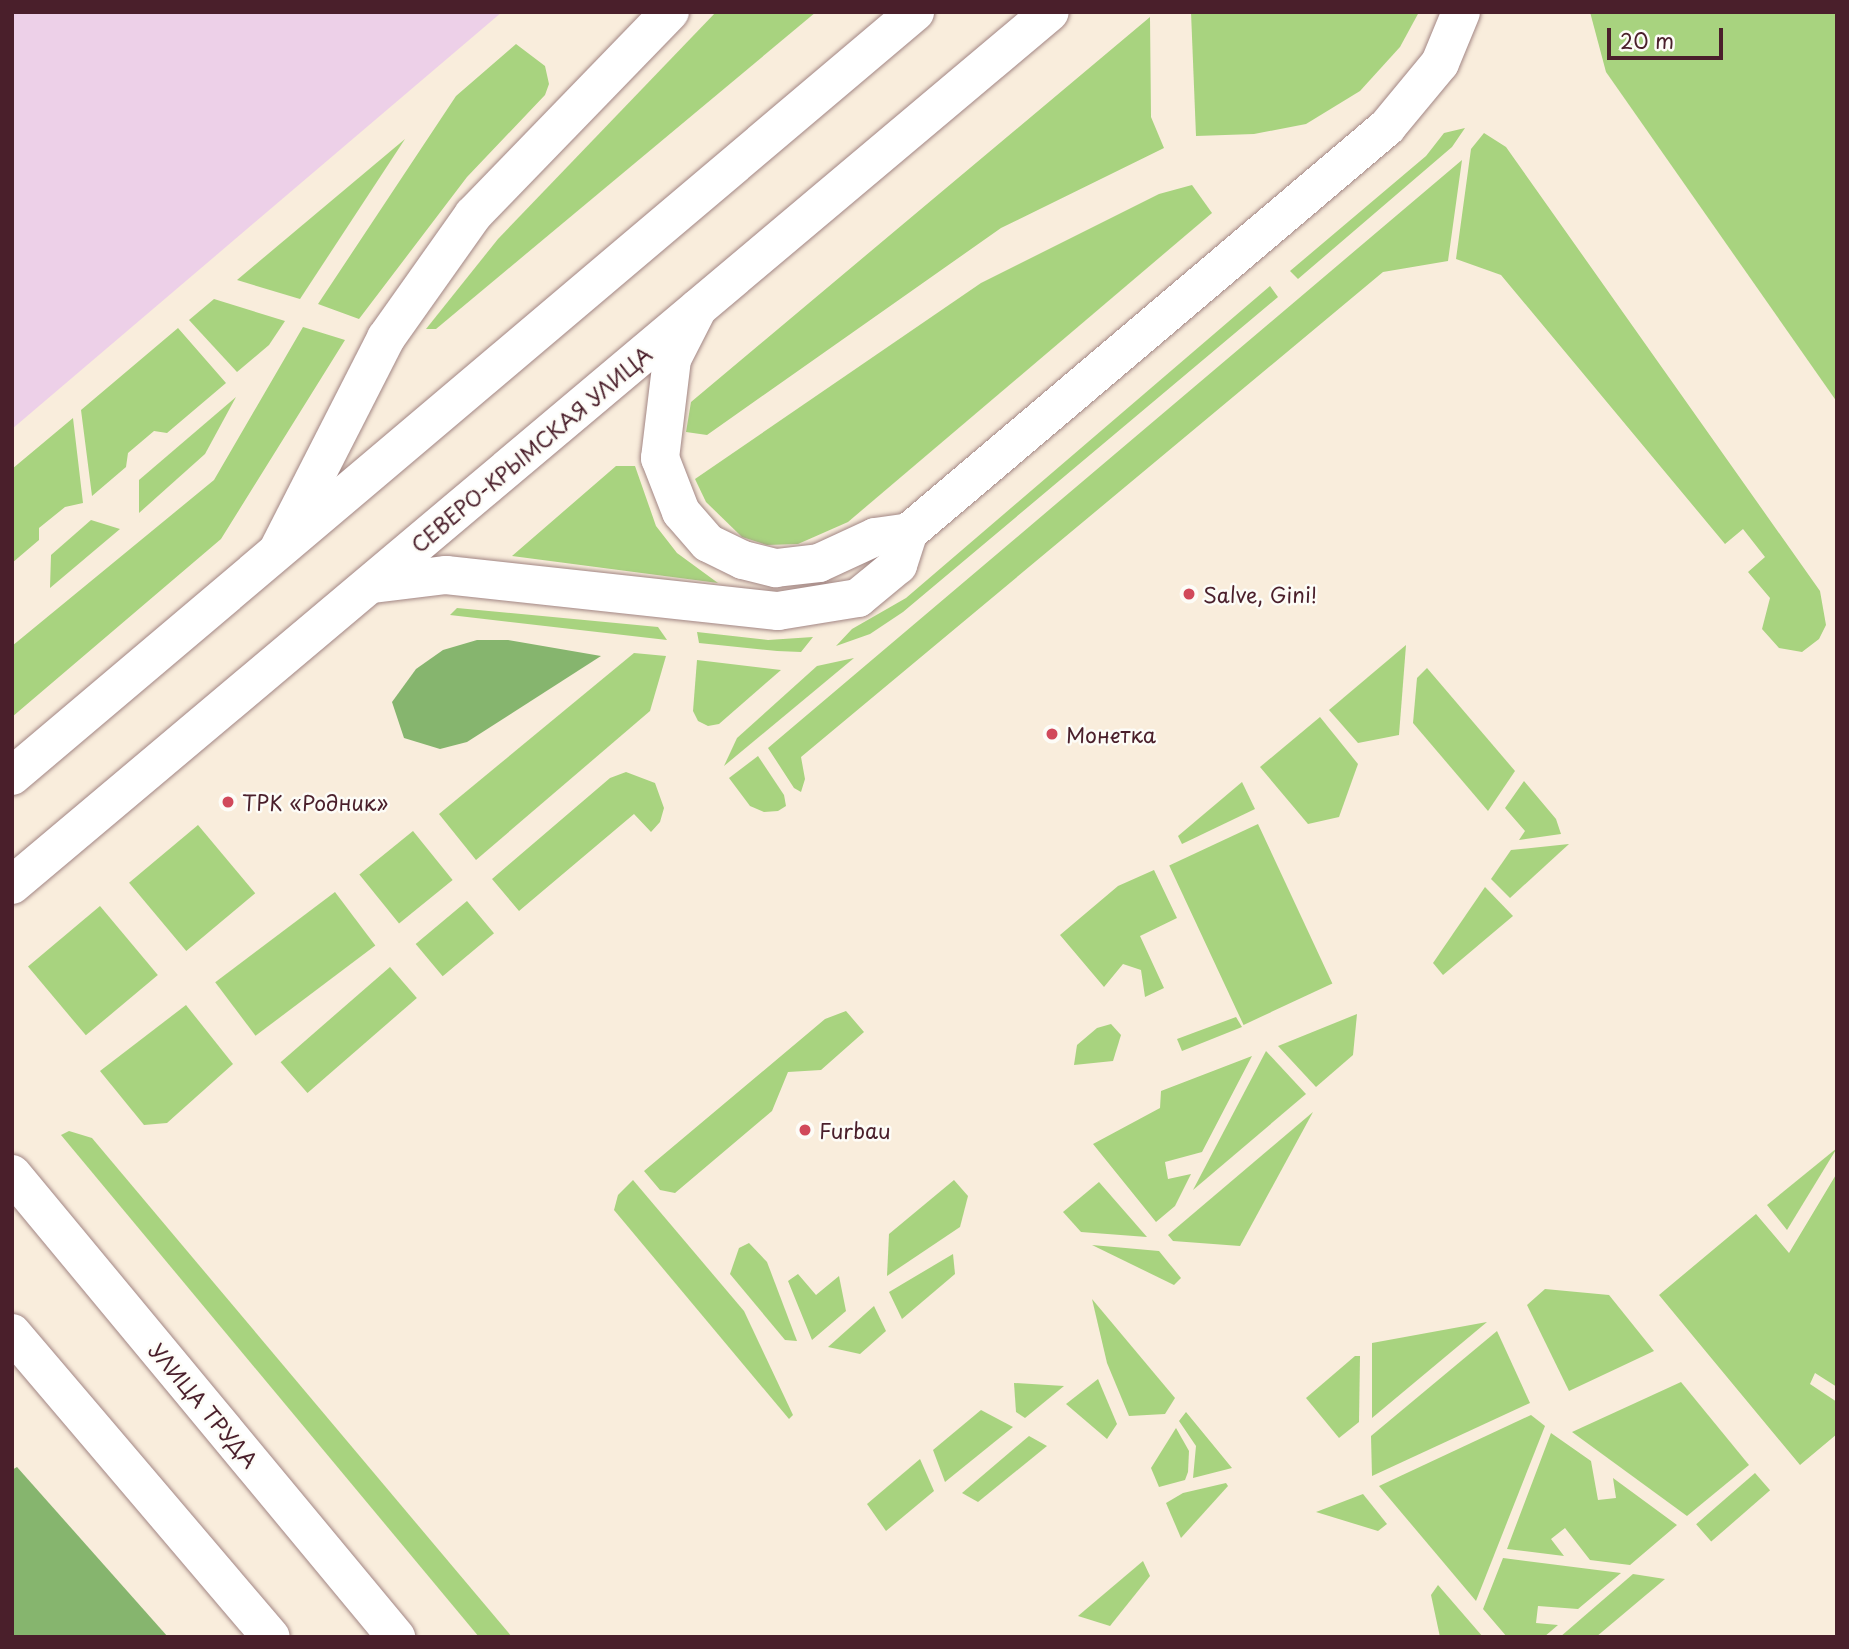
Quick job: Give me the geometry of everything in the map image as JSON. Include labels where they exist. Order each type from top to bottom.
[{"type":"main road","points":[[279,548],[386,338],[473,215],[670,12]]},
{"type":"main road","points":[[12,776],[915,12]]},
{"type":"main road","name":"СЕВЕРО-КРЫМСКАЯ УЛИЦА","points":[[12,885],[1050,12]]},
{"type":"main road","points":[[373,584],[446,575],[778,611],[858,598],[898,565],[909,532],[1387,127],[1440,63],[1461,12]]},
{"type":"main road","points":[[698,308],[672,359],[660,458],[681,512],[708,543],[743,560],[776,568],[819,563],[875,537],[909,532]]},
{"type":"main road","name":"УЛИЦА ТРУДА","points":[[12,1174],[396,1637]]},
{"type":"main road","points":[[12,1333],[271,1637]]},
{"type":"shaded area","points":[[12,12],[502,12],[12,429]]},
{"type":"green space","points":[[716,12],[816,12],[436,329],[426,329],[498,239]]},
{"type":"green space","points":[[1191,12],[1419,12],[1400,47],[1360,91],[1306,124],[1254,134],[1196,136]]},
{"type":"green space","points":[[1590,12],[1837,12],[1837,402],[1606,72]]},
{"type":"green space","points":[[1150,17],[1151,117],[1164,148],[1001,228],[707,435],[686,432],[691,402]]},
{"type":"green space","points":[[516,44],[545,66],[549,84],[545,95],[467,177],[359,319],[318,304],[456,96]]},
{"type":"green space","points":[[1465,128],[1452,147],[1298,279],[1290,271],[1426,156],[1444,133]]},
{"type":"green space","points":[[1484,133],[1506,147],[1820,591],[1826,625],[1819,639],[1802,652],[1779,648],[1762,629],[1770,598],[1748,572],[1765,557],[1743,529],[1725,544],[1501,275],[1456,259],[1471,149]]},
{"type":"green space","points":[[405,139],[300,299],[237,280]]},
{"type":"green space","points":[[1462,160],[1448,261],[1383,272],[801,757],[805,779],[801,792],[794,788],[768,748]]},
{"type":"green space","points":[[1192,185],[1212,213],[848,522],[798,544],[767,545],[742,537],[706,502],[695,479],[981,283],[1159,194]]},
{"type":"green space","points":[[1270,286],[1278,297],[903,612],[870,634],[836,646],[852,629],[906,598]]},
{"type":"green space","points":[[214,299],[285,321],[269,345],[237,372],[189,320]]},
{"type":"green space","points":[[303,327],[345,340],[221,539],[12,717],[12,646],[214,480]]},
{"type":"green space","points":[[178,328],[226,383],[167,433],[154,431],[128,453],[126,467],[92,496],[81,410]]},
{"type":"green space","points":[[236,397],[205,454],[139,513],[139,480]]},
{"type":"green space","points":[[73,418],[83,503],[65,507],[39,528],[39,540],[12,563],[12,469]]},
{"type":"green space","points":[[616,466],[635,466],[656,526],[677,553],[718,583],[512,556]]},
{"type":"green space","points":[[91,520],[120,529],[50,588],[51,555]]},
{"type":"green space","points":[[457,608],[658,627],[667,640],[450,615]]},
{"type":"green space","points":[[697,632],[768,640],[813,637],[801,652],[777,651],[699,643]]},
{"type":"green space","points":[[477,640],[508,640],[601,656],[467,742],[440,749],[404,738],[392,702],[416,669],[443,650]]},
{"type":"green space","points":[[1406,645],[1399,735],[1358,743],[1329,710]]},
{"type":"green space","points":[[634,653],[666,656],[650,711],[476,860],[439,814]]},
{"type":"green space","points":[[854,658],[724,766],[737,738],[817,666]]},
{"type":"green space","points":[[697,660],[781,670],[719,724],[708,726],[698,721],[693,711]]},
{"type":"green space","points":[[1427,668],[1515,771],[1488,811],[1413,723],[1417,678]]},
{"type":"green space","points":[[1320,717],[1358,764],[1339,817],[1308,824],[1260,767]]},
{"type":"green space","points":[[758,756],[784,795],[786,806],[778,811],[764,812],[750,806],[729,778]]},
{"type":"green space","points":[[626,772],[655,783],[664,808],[660,822],[651,832],[634,814],[519,911],[492,879],[610,778]]},
{"type":"green space","points":[[1524,781],[1556,819],[1561,834],[1519,840],[1525,831],[1505,808]]},
{"type":"green space","points":[[1242,782],[1255,809],[1182,844],[1178,836]]},
{"type":"green space","points":[[1258,824],[1332,984],[1244,1025],[1169,865]]},
{"type":"green space","points":[[198,825],[255,893],[186,951],[129,883]]},
{"type":"green space","points":[[413,831],[453,880],[399,923],[359,874]]},
{"type":"green space","points":[[1569,844],[1510,898],[1491,879],[1511,850]]},
{"type":"green space","points":[[1154,870],[1177,918],[1140,936],[1164,988],[1145,997],[1141,970],[1123,964],[1104,987],[1060,935],[1118,886]]},
{"type":"green space","points":[[1485,887],[1513,916],[1443,975],[1433,963]]},
{"type":"green space","points":[[335,892],[375,946],[256,1036],[215,982]]},
{"type":"green space","points":[[467,901],[494,933],[443,976],[416,944]]},
{"type":"green space","points":[[100,906],[158,975],[86,1035],[28,966]]},
{"type":"green space","points":[[390,967],[417,998],[307,1093],[281,1062]]},
{"type":"green space","points":[[186,1005],[233,1064],[167,1123],[144,1125],[100,1071]]},
{"type":"green space","points":[[846,1011],[864,1032],[821,1070],[788,1072],[772,1111],[675,1193],[660,1190],[644,1171],[825,1019]]},
{"type":"green space","points":[[1357,1014],[1353,1055],[1316,1087],[1278,1046]]},
{"type":"green space","points":[[1236,1017],[1242,1027],[1182,1051],[1177,1039]]},
{"type":"green space","points":[[1111,1024],[1121,1035],[1113,1061],[1074,1065],[1077,1045],[1097,1028]]},
{"type":"green space","points":[[1266,1051],[1306,1094],[1193,1190]]},
{"type":"green space","points":[[1252,1056],[1202,1152],[1165,1162],[1168,1179],[1191,1174],[1175,1206],[1156,1222],[1093,1144],[1160,1108],[1161,1091]]},
{"type":"green space","points":[[1313,1112],[1240,1246],[1173,1241],[1168,1235]]},
{"type":"green space","points":[[69,1131],[92,1138],[512,1637],[479,1637],[61,1135]]},
{"type":"green space","points":[[1837,1148],[1787,1230],[1767,1205]]},
{"type":"green space","points":[[1837,1173],[1837,1387],[1815,1373],[1810,1384],[1837,1402],[1837,1434],[1800,1465],[1659,1295],[1756,1214],[1789,1253]]},
{"type":"green space","points":[[633,1180],[744,1311],[793,1415],[789,1419],[614,1210],[618,1195]]},
{"type":"green space","points":[[954,1180],[968,1196],[960,1227],[887,1276],[889,1234]]},
{"type":"green space","points":[[1099,1182],[1147,1237],[1081,1232],[1063,1212]]},
{"type":"green space","points":[[749,1243],[767,1262],[797,1341],[785,1340],[730,1274],[739,1248]]},
{"type":"green space","points":[[1092,1245],[1159,1251],[1181,1278],[1174,1285]]},
{"type":"green space","points":[[953,1254],[955,1274],[902,1319],[889,1292]]},
{"type":"green space","points":[[798,1274],[816,1295],[839,1276],[846,1311],[812,1340],[788,1281]]},
{"type":"green space","points":[[1545,1289],[1609,1295],[1654,1351],[1569,1391],[1527,1305]]},
{"type":"green space","points":[[1092,1299],[1175,1398],[1165,1414],[1129,1416],[1107,1363]]},
{"type":"green space","points":[[874,1306],[886,1331],[860,1354],[828,1347]]},
{"type":"green space","points":[[1487,1322],[1372,1418],[1372,1343]]},
{"type":"green space","points":[[1497,1331],[1530,1403],[1372,1476],[1371,1436]]},
{"type":"green space","points":[[1355,1356],[1360,1356],[1359,1422],[1339,1438],[1306,1398]]},
{"type":"green space","points":[[1098,1379],[1117,1424],[1107,1439],[1066,1404]]},
{"type":"green space","points":[[1681,1382],[1749,1465],[1687,1516],[1572,1432]]},
{"type":"green space","points":[[1014,1383],[1064,1386],[1025,1418],[1016,1412]]},
{"type":"green space","points":[[981,1410],[1013,1427],[945,1482],[933,1450]]},
{"type":"green space","points":[[1186,1412],[1232,1468],[1193,1478],[1196,1446],[1179,1421]]},
{"type":"green space","points":[[1531,1415],[1545,1426],[1476,1601],[1379,1486]]},
{"type":"green space","points":[[1176,1428],[1189,1451],[1188,1472],[1185,1480],[1159,1487],[1151,1468]]},
{"type":"green space","points":[[1551,1433],[1591,1461],[1598,1500],[1616,1498],[1613,1478],[1677,1525],[1630,1565],[1590,1560],[1565,1528],[1551,1539],[1564,1556],[1507,1549]]},
{"type":"green space","points":[[1029,1436],[1047,1446],[978,1502],[962,1493]]},
{"type":"green space","points":[[920,1459],[934,1491],[886,1531],[867,1504]]},
{"type":"green space","points":[[17,1467],[168,1637],[12,1637],[12,1470]]},
{"type":"green space","points":[[1755,1473],[1770,1490],[1711,1542],[1696,1524]]},
{"type":"green space","points":[[1226,1483],[1228,1486],[1181,1538],[1166,1503],[1183,1493]]},
{"type":"green space","points":[[1363,1494],[1387,1524],[1378,1531],[1316,1512]]},
{"type":"green space","points":[[1503,1558],[1621,1573],[1578,1609],[1538,1606],[1536,1623],[1558,1625],[1544,1637],[1507,1637],[1483,1609]]},
{"type":"green space","points":[[1143,1561],[1150,1576],[1110,1626],[1078,1616]]},
{"type":"green space","points":[[1633,1574],[1665,1579],[1596,1637],[1560,1637]]},
{"type":"green space","points":[[1438,1585],[1483,1637],[1440,1637],[1431,1595]]},
{"type":"place","name":"Salve, Gini!","points":[[1189,594]]},
{"type":"place","name":"Монетка","points":[[1052,734]]},
{"type":"place","name":"ТРК «Родник»","points":[[228,802]]},
{"type":"place","name":"Furbau","points":[[805,1130]]}]
